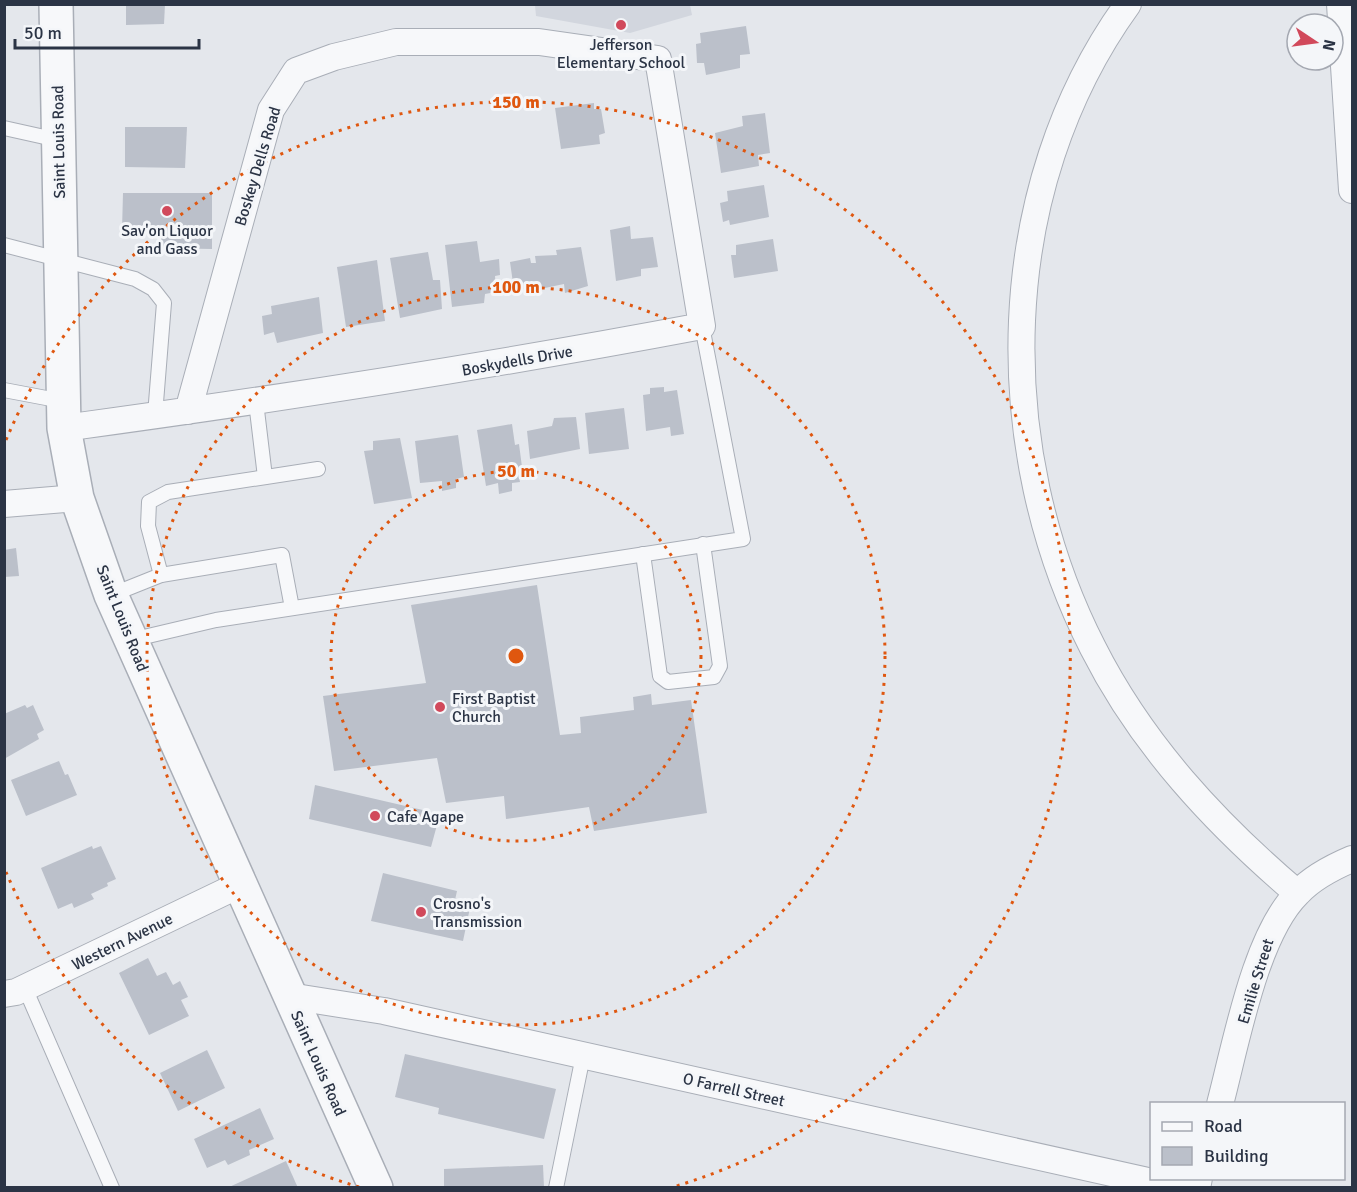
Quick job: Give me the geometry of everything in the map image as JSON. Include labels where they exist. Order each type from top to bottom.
[{"type":"street","name":"Saint Louis Road","points":[[56,4],[63,414],[77,498],[111,595],[376,1188]]},
{"type":"street","points":[[1128,4],[1089,68],[1063,124],[1043,183],[1032,234],[1023,298],[1021,350],[1024,415],[1033,479],[1046,530],[1066,592],[1093,650],[1119,694],[1154,747],[1194,797],[1239,843],[1297,893]]},
{"type":"street","points":[[1340,4],[1353,190]]},
{"type":"street","name":"Boskey Dells Road","points":[[188,411],[271,110],[296,71],[334,57],[396,42],[539,42],[658,59],[702,326]]},
{"type":"street","name":"Boskydells Drive","points":[[63,414],[155,415],[256,402],[533,358],[702,326]]},
{"type":"street","points":[[4,504],[77,498]]},
{"type":"street","name":"Emilie Street","points":[[1221,1102],[1262,951],[1274,923],[1297,893],[1316,878],[1353,859]]},
{"type":"street","name":"Western Avenue","points":[[15,991],[239,885]]},
{"type":"street","name":"O Farrell Street","points":[[289,996],[384,1011],[1179,1188]]},
{"type":"lane","points":[[4,128],[58,140]]},
{"type":"lane","points":[[4,245],[59,257],[135,279],[153,289],[164,303],[155,415]]},
{"type":"lane","points":[[131,640],[216,620],[743,539],[702,326]]},
{"type":"lane","points":[[4,390],[63,414]]},
{"type":"lane","points":[[256,402],[265,477]]},
{"type":"lane","points":[[161,575],[148,526],[149,502],[168,492],[318,469]]},
{"type":"lane","points":[[644,554],[660,676],[668,682],[714,677],[720,666],[703,544]]},
{"type":"lane","points":[[111,595],[161,575],[282,555],[292,608]]},
{"type":"lane","points":[[15,991],[112,1188]]},
{"type":"lane","points":[[556,1188],[584,1056]]},
{"type":"shaded area","name":"Jefferson Elementary School","points":[[535,5],[690,5],[692,15],[630,33],[536,16]]},
{"type":"building","points":[[126,4],[165,4],[164,24],[126,25]]},
{"type":"building","points":[[746,26],[750,54],[740,55],[740,68],[706,75],[704,63],[697,63],[696,44],[701,43],[700,33]]},
{"type":"building","points":[[594,103],[594,109],[601,109],[605,133],[599,135],[600,144],[561,149],[555,108]]},
{"type":"building","points":[[765,113],[770,153],[758,155],[759,166],[721,173],[715,133],[743,126],[742,116]]},
{"type":"building","points":[[125,127],[187,127],[185,168],[125,167]]},
{"type":"building","points":[[764,185],[769,217],[730,225],[729,220],[723,222],[720,203],[728,201],[727,191]]},
{"type":"building","name":"Sav'on Liquor and Gass","points":[[123,193],[212,193],[212,249],[161,248],[161,230],[122,230]]},
{"type":"building","points":[[630,226],[631,239],[653,237],[658,267],[641,269],[641,276],[616,281],[610,230]]},
{"type":"building","points":[[773,239],[778,271],[734,278],[731,255],[736,255],[736,245]]},
{"type":"building","points":[[477,241],[480,262],[499,259],[500,275],[495,276],[496,292],[485,294],[484,303],[452,307],[445,245]]},
{"type":"building","points":[[581,247],[588,286],[565,293],[564,284],[540,289],[538,281],[532,282],[534,289],[514,290],[510,262],[530,258],[531,263],[536,263],[535,256],[557,255],[556,250]]},
{"type":"building","points":[[428,252],[433,280],[440,280],[442,309],[400,318],[390,258]]},
{"type":"building","points":[[377,260],[385,321],[346,327],[337,267]]},
{"type":"building","points":[[319,297],[323,333],[277,343],[274,332],[264,335],[262,316],[272,314],[271,306]]},
{"type":"building","points":[[664,387],[664,392],[677,390],[684,434],[671,436],[670,427],[646,431],[643,395],[650,394],[650,388]]},
{"type":"building","points":[[624,408],[629,449],[589,454],[585,413]]},
{"type":"building","points":[[576,417],[580,449],[530,459],[527,431],[552,426],[554,418]]},
{"type":"building","points":[[512,424],[515,445],[519,444],[522,467],[517,468],[520,482],[512,483],[512,491],[499,494],[498,483],[486,486],[477,430]]},
{"type":"building","points":[[458,435],[464,477],[456,479],[456,488],[442,491],[442,481],[420,483],[415,441]]},
{"type":"building","points":[[400,438],[412,498],[374,504],[364,451],[373,450],[373,441]]},
{"type":"building","points":[[16,548],[19,576],[4,577],[4,550]]},
{"type":"building","name":"First Baptist Church","points":[[537,585],[560,735],[581,733],[580,717],[634,710],[633,697],[651,694],[652,705],[691,700],[707,813],[594,831],[589,807],[506,819],[504,796],[446,803],[437,758],[334,771],[323,696],[426,683],[411,605]]},
{"type":"building","points":[[25,705],[27,708],[33,705],[44,730],[37,734],[39,739],[4,759],[4,714]]},
{"type":"building","points":[[59,761],[65,775],[68,774],[77,795],[26,816],[11,780]]},
{"type":"building","name":"Cafe Agape","points":[[315,785],[440,814],[431,847],[309,819]]},
{"type":"building","points":[[92,846],[93,849],[101,846],[116,879],[107,883],[108,886],[91,894],[94,899],[74,908],[72,903],[58,909],[41,868]]},
{"type":"building","name":"Crosno's Transmission","points":[[383,873],[457,891],[455,900],[471,903],[463,941],[371,921]]},
{"type":"building","points":[[148,958],[157,976],[166,972],[173,985],[180,981],[188,997],[181,1000],[189,1016],[149,1035],[119,973]]},
{"type":"building","points":[[207,1050],[225,1088],[178,1111],[160,1073]]},
{"type":"building","points":[[405,1054],[556,1089],[544,1139],[438,1114],[439,1108],[395,1097]]},
{"type":"building","points":[[260,1108],[274,1139],[249,1150],[250,1155],[228,1165],[225,1160],[207,1168],[194,1139]]},
{"type":"building","points":[[286,1161],[298,1188],[227,1188]]},
{"type":"building","points":[[543,1165],[544,1188],[444,1188],[444,1169]]},
{"type":"place","name":"Jefferson Elementary School","points":[[621,25]]},
{"type":"place","name":"Sav'on Liquor and Gass","points":[[167,211]]},
{"type":"place","name":"First Baptist Church","points":[[440,707]]},
{"type":"place","name":"Cafe Agape","points":[[375,816]]},
{"type":"place","name":"Crosno's Transmission","points":[[421,912]]}]
